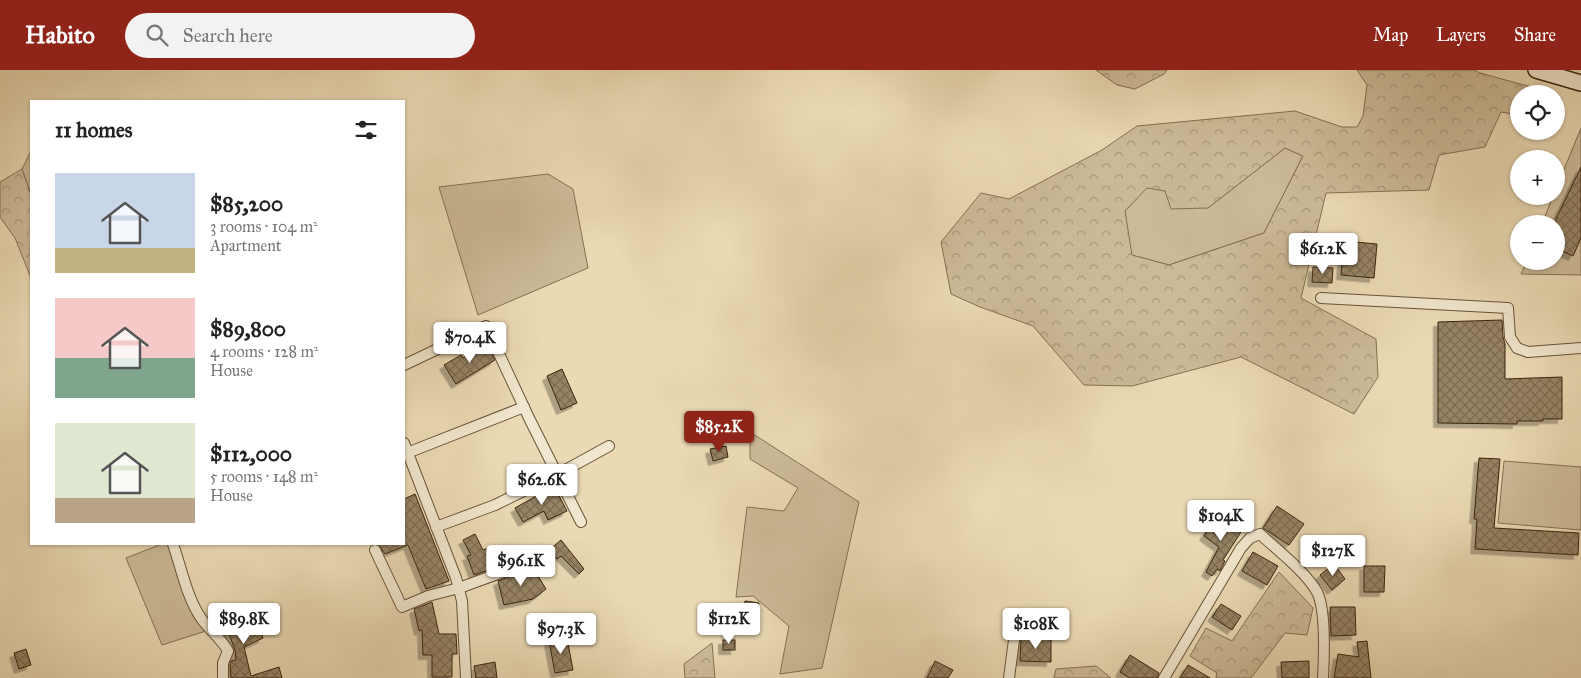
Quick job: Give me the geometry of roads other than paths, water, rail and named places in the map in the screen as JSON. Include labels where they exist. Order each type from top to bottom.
[{"type":"main road","points":[[1536,70],[1581,83]]},
{"type":"street","points":[[1321,298],[1508,308],[1510,337],[1517,348],[1528,352],[1581,348]]},
{"type":"street","points":[[405,365],[486,326],[581,522]]},
{"type":"street","points":[[466,678],[462,601],[459,588],[406,448],[524,407]]},
{"type":"street","points":[[436,527],[495,505],[557,475],[609,446]]},
{"type":"street","points":[[1164,678],[1241,548],[1250,538],[1260,534],[1300,571],[1318,593],[1323,615],[1323,678]]},
{"type":"street","points":[[173,545],[194,606],[201,618],[228,651],[223,663],[223,678]]},
{"type":"street","points":[[374,550],[402,607],[428,596],[459,588],[539,559]]},
{"type":"street","points":[[1009,678],[1014,640]]}]
